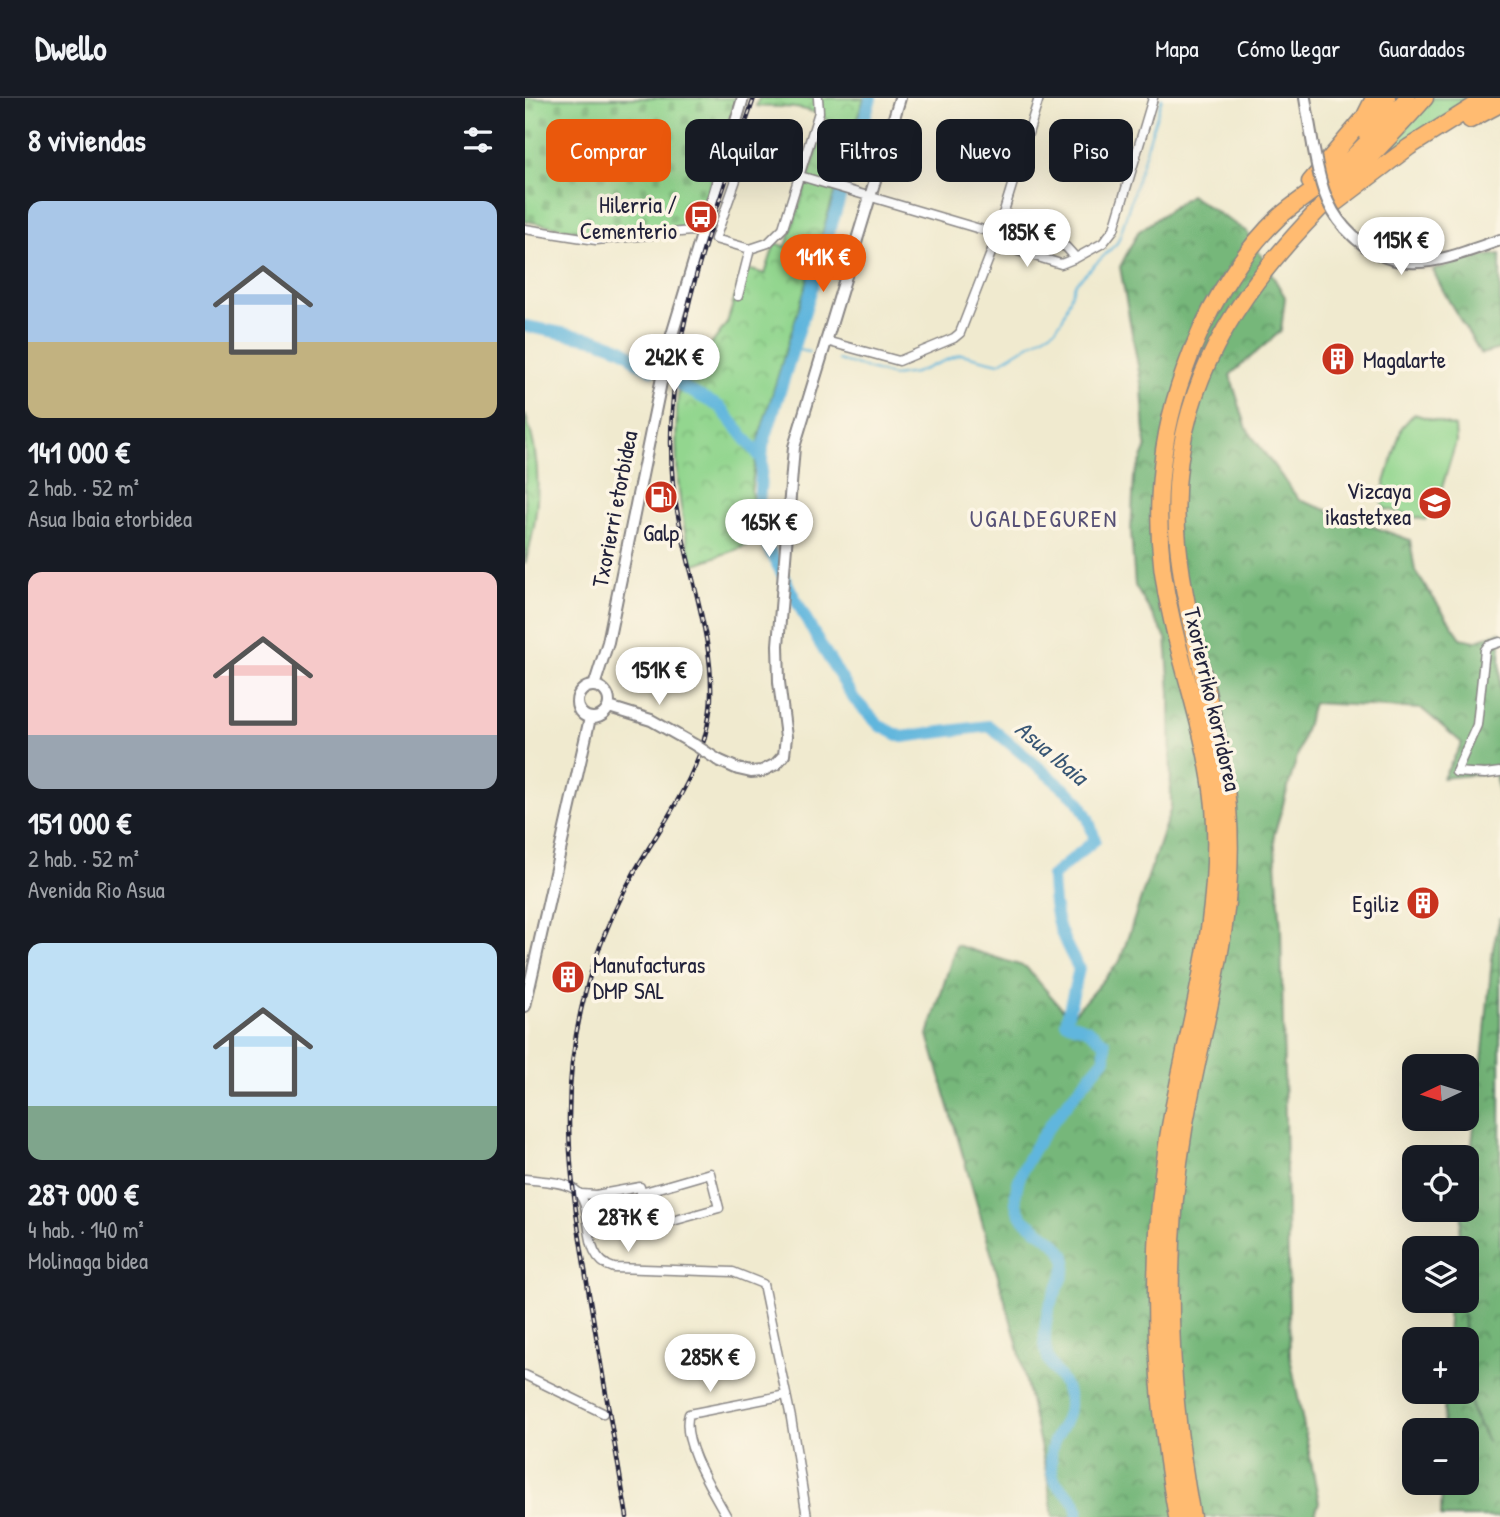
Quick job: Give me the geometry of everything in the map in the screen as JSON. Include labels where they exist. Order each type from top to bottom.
[{"type":"highway","points":[[1278,218],[1341,147],[1364,118],[1374,98]]},
{"type":"highway","points":[[1304,198],[1361,139],[1387,98]]},
{"type":"highway","name":"Txorierriko korridorea","points":[[1177,1517],[1164,1442],[1157,1374],[1156,1255],[1168,1136],[1211,924],[1216,852],[1213,803],[1206,757],[1165,587],[1159,533],[1161,477],[1170,422],[1184,371],[1213,307],[1244,258],[1278,218],[1355,154],[1407,98]]},
{"type":"highway","name":"Txorierriko korridorea","points":[[1192,1517],[1173,1384],[1170,1256],[1185,1125],[1221,957],[1231,862],[1224,777],[1181,578],[1175,521],[1176,486],[1190,410],[1212,353],[1248,290],[1302,227],[1425,98]]},
{"type":"highway","points":[[1302,227],[1387,164],[1487,98]]},
{"type":"highway","points":[[1387,164],[1500,104]]},
{"type":"street","name":"Txorierri etorbidea","points":[[590,718],[585,717],[578,709],[577,698],[583,689],[594,686],[608,642],[660,386],[701,232],[743,98]]},
{"type":"street","points":[[803,166],[819,112],[818,98]]},
{"type":"street","points":[[608,707],[650,720],[738,769],[762,771],[776,765],[784,755],[786,737],[779,682],[780,621],[795,447],[900,98]]},
{"type":"street","points":[[826,341],[899,362],[960,333],[982,279],[1039,98]]},
{"type":"street","points":[[1012,240],[1015,250],[1061,264],[1103,243],[1114,229],[1153,98]]},
{"type":"street","points":[[1305,98],[1324,195],[1334,215],[1345,228],[1373,251],[1398,260],[1437,261],[1500,240]]},
{"type":"street","points":[[803,177],[1012,240]]},
{"type":"street","points":[[735,182],[715,239],[750,249],[768,243],[783,228],[798,182]]},
{"type":"street","points":[[525,229],[596,240],[701,232]]},
{"type":"street","points":[[1012,240],[1016,235],[1024,234],[1066,247],[1076,258]]},
{"type":"street","points":[[1473,250],[1500,245]]},
{"type":"street","points":[[738,296],[750,249]]},
{"type":"street","points":[[1500,642],[1488,646],[1485,650],[1477,724],[1455,772],[1485,775],[1500,772]]},
{"type":"street","points":[[525,1006],[590,718],[599,718],[608,707],[607,693],[594,686]]},
{"type":"street","points":[[581,1195],[640,1187],[651,1227],[719,1208],[709,1173],[642,1193]]},
{"type":"street","points":[[525,1178],[572,1187],[581,1195],[594,1251],[601,1264],[614,1268],[733,1272],[759,1281],[764,1287],[807,1517]]},
{"type":"street","points":[[525,1375],[603,1413]]},
{"type":"street","points":[[727,1517],[690,1442],[687,1419],[692,1412],[786,1395]]},
{"type":"green space","points":[[525,98],[736,98],[730,119],[685,119],[685,182],[711,182],[697,229],[601,235],[525,221]]},
{"type":"green space","points":[[759,98],[864,98],[858,119],[826,119],[803,109],[756,106]]},
{"type":"green space","points":[[1433,98],[1475,98],[1370,166]]},
{"type":"green space","points":[[817,151],[817,182],[838,182],[760,434],[751,491],[760,541],[693,565],[677,473],[679,381],[698,383],[699,361],[727,323],[744,268],[765,274],[775,243],[786,247]]},
{"type":"green space","points":[[1190,195],[1247,232],[1285,297],[1281,331],[1230,375],[1247,429],[1299,500],[1410,540],[1415,571],[1461,638],[1475,641],[1500,632],[1500,804],[1495,772],[1443,778],[1462,743],[1422,709],[1313,703],[1274,835],[1281,929],[1290,1357],[1319,1502],[1314,1517],[1053,1517],[1047,1476],[1017,1342],[928,1035],[956,945],[1026,967],[1070,1018],[1120,961],[1171,808],[1170,692],[1166,638],[1135,586],[1131,532],[1134,477],[1146,449],[1142,388],[1120,267],[1138,232]]},
{"type":"green space","points":[[1500,254],[1500,349],[1481,354],[1433,270],[1472,258]]},
{"type":"green space","points":[[525,414],[535,452],[538,489],[534,526],[525,564]]},
{"type":"green space","points":[[1414,414],[1455,427],[1456,442],[1435,510],[1425,520],[1383,508],[1382,492],[1402,427]]},
{"type":"green space","points":[[1500,917],[1500,1517],[1441,1517],[1442,1495],[1479,1495],[1479,1426],[1488,1443],[1479,1425],[1479,1418],[1476,1418],[1472,1411],[1471,1404],[1479,1404],[1479,1327],[1464,1327],[1463,1313],[1479,1313],[1479,1236],[1459,1236],[1461,1222],[1479,1222],[1479,1145],[1472,1145],[1473,1131],[1479,1131],[1479,1074],[1493,949]]},
{"type":"green space","points":[[1448,1313],[1463,1313],[1464,1327],[1448,1327]]},
{"type":"green space","points":[[1444,1404],[1470,1404],[1475,1418],[1444,1418]]},
{"type":"waterway","name":"Asua Ibaia","points":[[871,98],[763,446],[759,505],[765,542],[817,639],[854,699],[880,726],[902,737],[989,726],[1078,800],[1088,818],[1095,840],[1052,876],[1058,924],[1079,969],[1066,1022],[1087,1029],[1105,1043],[1105,1058],[1060,1112],[1028,1159],[1018,1182],[1016,1202],[1023,1218],[1055,1243],[1066,1261],[1064,1274],[1048,1309],[1045,1342],[1048,1358],[1065,1385],[1069,1398],[1066,1419],[1051,1450],[1052,1472],[1057,1484],[1076,1504],[1077,1517]]},
{"type":"waterway","points":[[838,360],[893,376],[915,373],[961,354],[999,363],[1055,329],[1063,318],[1075,284],[1117,243],[1162,98]]},
{"type":"waterway","points":[[525,326],[598,340],[620,348],[636,362],[652,370]]},
{"type":"waterway","points":[[794,349],[809,352]]},
{"type":"waterway","points":[[681,386],[720,407],[761,458]]},
{"type":"railway","points":[[627,1517],[577,1217],[569,1134],[569,1093],[581,1008],[598,951],[630,880],[682,793],[700,753],[706,732],[710,710],[709,655],[673,485],[671,434],[674,384],[682,336],[706,240],[754,98]]},
{"type":"place","name":"Hilerria / Cementerio","points":[[701,217]]},
{"type":"place","name":"Magalarte","points":[[1338,359]]},
{"type":"place","name":"Galp","points":[[661,497]]},
{"type":"place","name":"Vizcaya ikastetxea","points":[[1435,503]]},
{"type":"place","name":"Egiliz","points":[[1423,903]]},
{"type":"place","name":"Manufacturas DMP SAL","points":[[568,977]]},
{"type":"district","name":"UGALDEGUREN","points":[[1044,518]]}]
